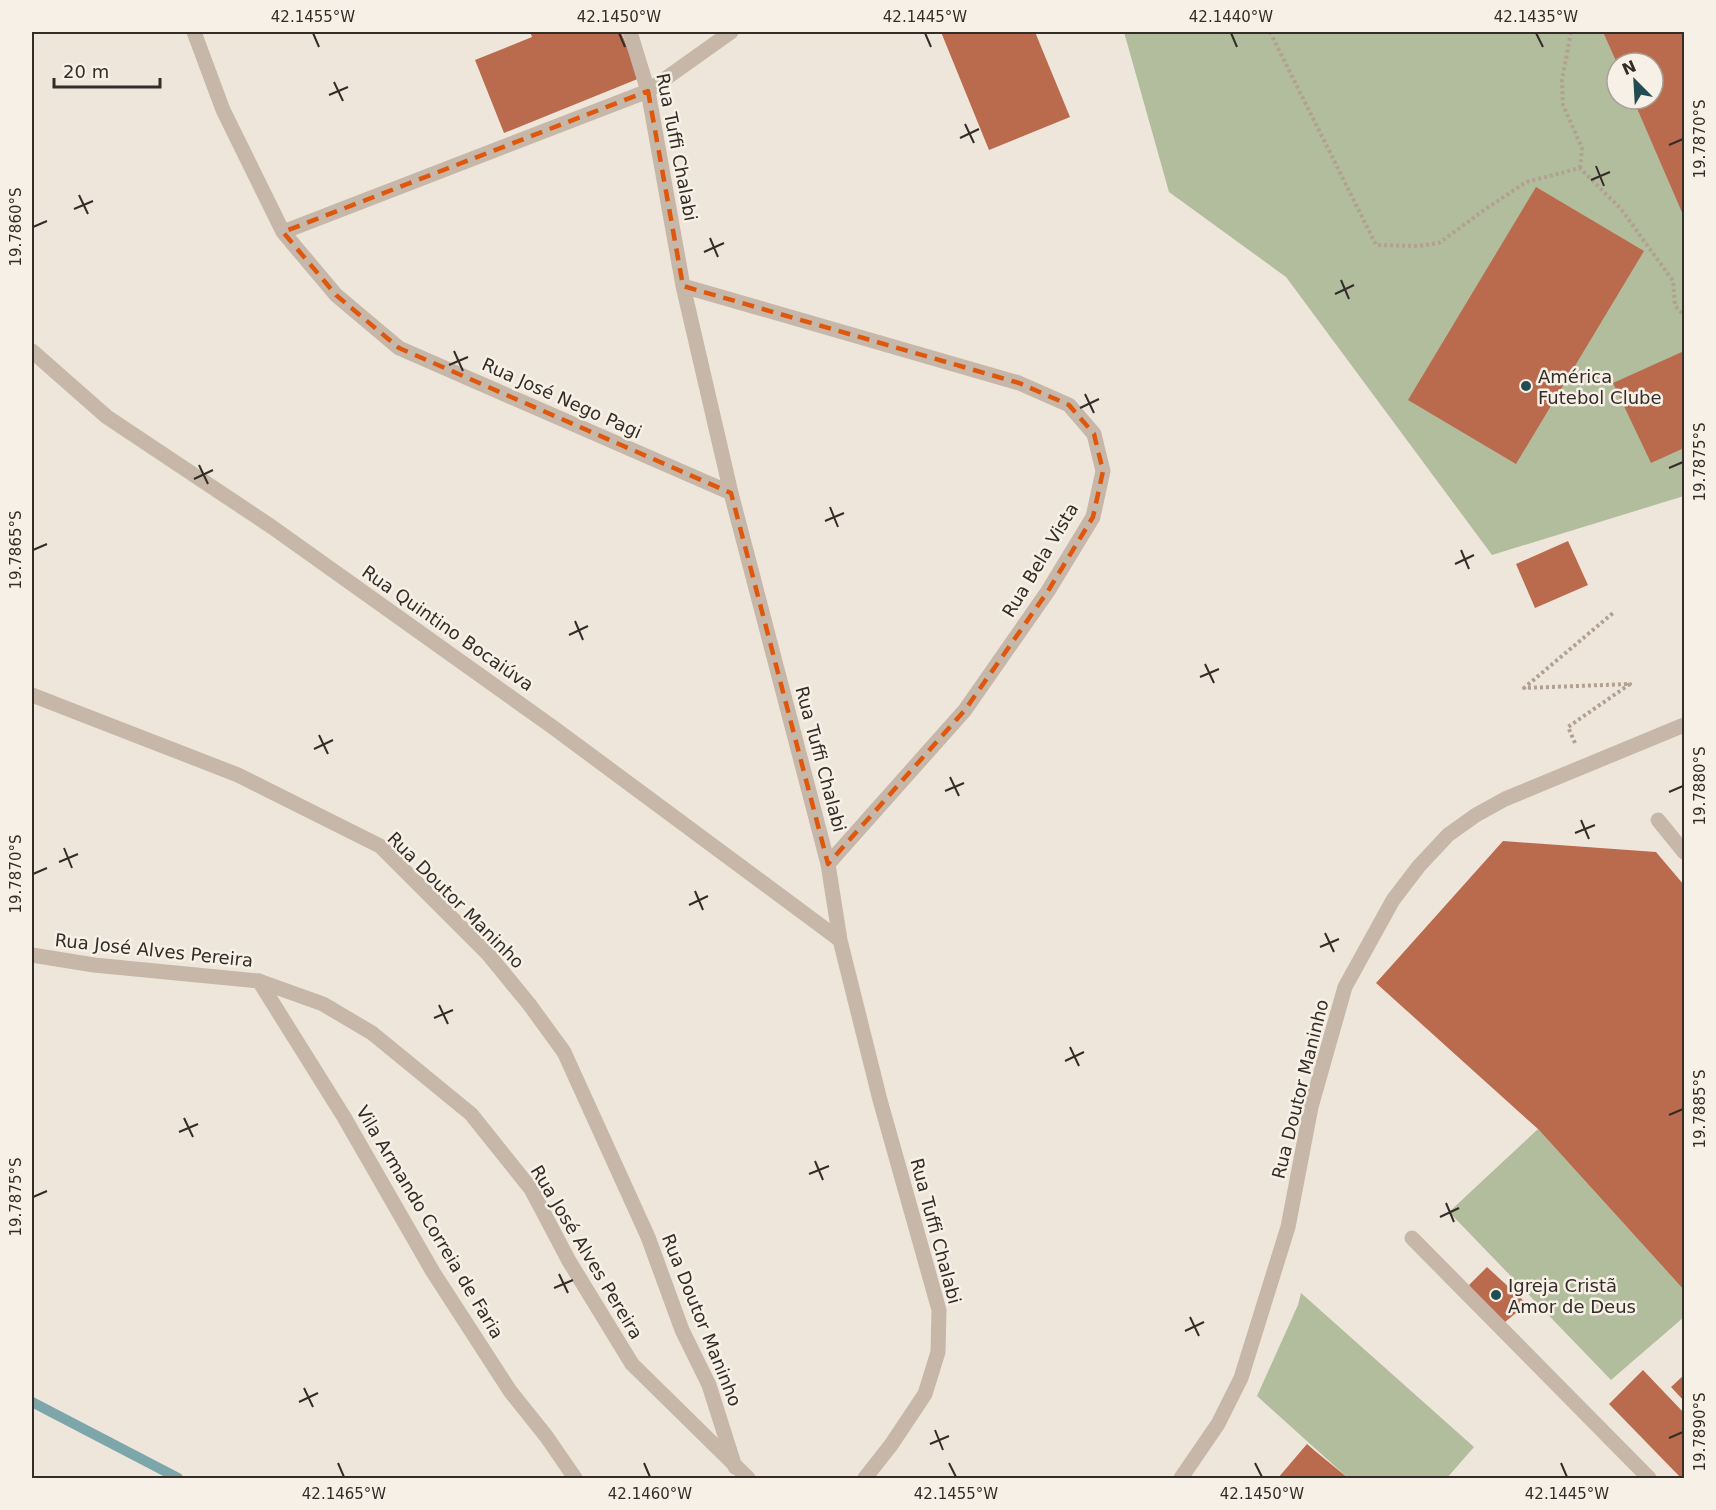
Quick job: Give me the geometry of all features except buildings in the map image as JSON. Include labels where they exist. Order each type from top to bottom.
[{"type":"street","name":"Rua José Nego Pagi","points":[[194,32],[224,110],[283,232],[336,295],[399,348],[731,493]]},
{"type":"street","name":"Rua Tuffi Chalabi","points":[[630,32],[648,91],[683,285],[731,493],[828,864],[840,940],[879,1100],[939,1310],[938,1353],[925,1394],[865,1479]]},
{"type":"street","points":[[283,232],[648,91],[729,32]]},
{"type":"street","name":"Rua Bela Vista","points":[[683,285],[1019,383],[1069,405],[1094,435],[1103,471],[1093,517],[1048,591],[965,710],[828,864]]},
{"type":"street","name":"Rua Quintino Bocaiúva","points":[[32,351],[107,417],[272,527],[554,728],[840,940]]},
{"type":"street","name":"Rua Doutor Maninho","points":[[32,695],[238,775],[380,846],[488,954],[530,1004],[564,1052],[648,1237],[682,1329],[709,1385],[735,1467],[748,1479]]},
{"type":"street","name":"Rua Doutor Maninho","points":[[1180,1479],[1218,1424],[1241,1378],[1288,1227],[1311,1107],[1345,987],[1393,900],[1419,866],[1448,835],[1476,815],[1505,800],[1684,725]]},
{"type":"street","points":[[1658,820],[1684,852]]},
{"type":"street","name":"Rua José Alves Pereira","points":[[32,955],[94,965],[259,981],[323,1004],[372,1033],[471,1114],[531,1189],[569,1261],[632,1364],[735,1467]]},
{"type":"street","name":"Vila Armando Correia de Faria","points":[[259,981],[344,1117],[433,1272],[510,1391],[546,1436],[575,1479]]},
{"type":"street","points":[[1412,1238],[1649,1479]]},
{"type":"path","points":[[1270,32],[1376,245],[1418,246],[1439,243],[1526,182],[1580,168]]},
{"type":"path","points":[[1571,32],[1562,80],[1563,105],[1582,148],[1580,168]]},
{"type":"path","points":[[1580,168],[1621,209],[1672,281],[1675,306],[1684,315]]},
{"type":"path","points":[[1584,766],[1568,727],[1630,684],[1524,688],[1613,613]]},
{"type":"highlighted area","points":[[648,91],[683,286],[1019,383],[1069,405],[1094,434],[1103,471],[1093,517],[1048,591],[965,710],[828,864],[731,493],[399,348],[336,295],[283,232]]},
{"type":"green space","name":"América Futebol Clube","points":[[1124,32],[1684,32],[1684,496],[1492,555],[1286,277],[1169,192]]},
{"type":"green space","points":[[1538,1129],[1684,1290],[1684,1317],[1611,1380],[1449,1212]]},
{"type":"green space","points":[[1301,1293],[1474,1447],[1447,1478],[1348,1478],[1257,1396],[1298,1305]]},
{"type":"waterway","points":[[32,1402],[178,1478]]},
{"type":"place","name":"América Futebol Clube","points":[[1526,386]]},
{"type":"place","name":"Igreja Cristã Amor de Deus","points":[[1496,1295]]}]
